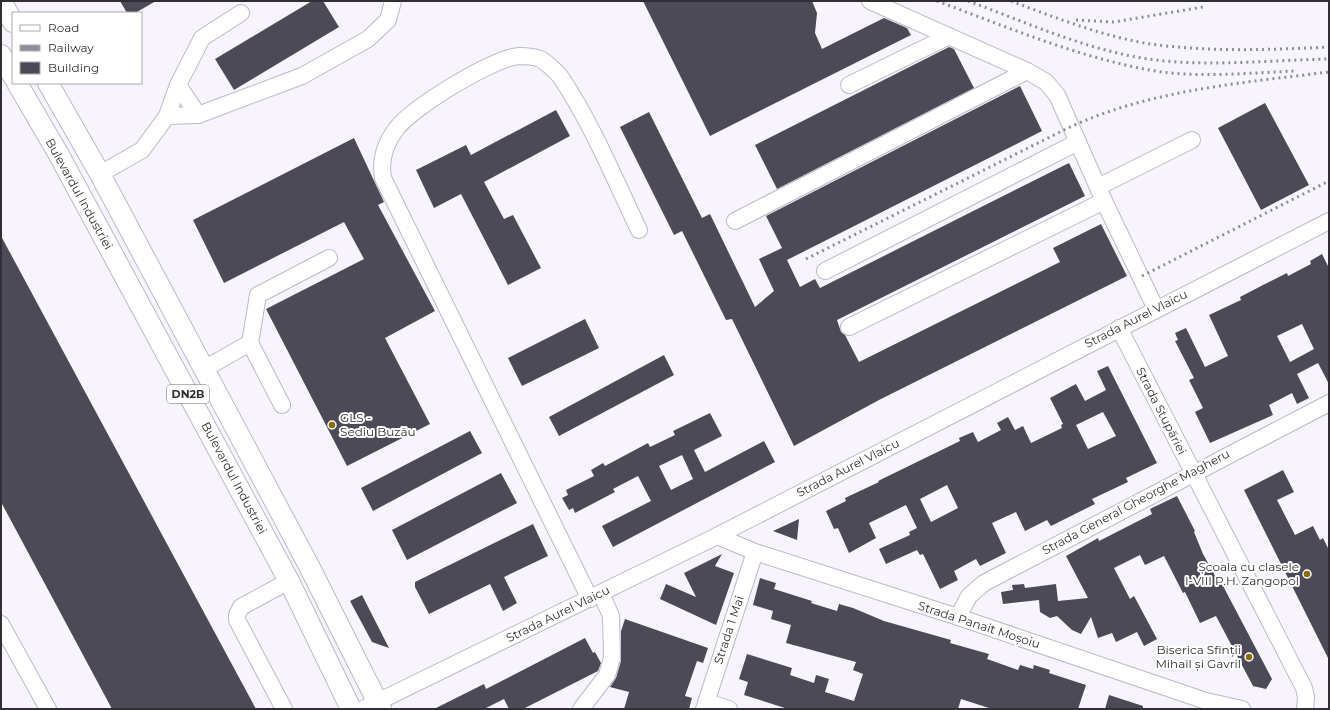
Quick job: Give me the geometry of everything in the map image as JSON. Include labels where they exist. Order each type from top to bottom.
[{"type":"main road","points":[[1,1],[12,20]]},
{"type":"main road","points":[[1,55],[12,74]]},
{"type":"main road","name":"Bulevardul Industriei","points":[[18,84],[59,155],[289,581],[351,709]]},
{"type":"main road","name":"Bulevardul Industriei","points":[[49,84],[100,174],[308,564],[374,707]]},
{"type":"street","points":[[167,116],[198,115],[302,76],[368,39],[388,20],[393,1]]},
{"type":"street","points":[[870,1],[1027,71],[1046,82],[1057,95],[1066,111],[1101,194],[1156,309]]},
{"type":"street","points":[[100,174],[142,150],[167,116],[178,85],[202,38],[241,13]]},
{"type":"street","points":[[849,85],[949,36]]},
{"type":"street","points":[[581,709],[607,675],[612,658],[611,616],[595,596],[383,178],[381,165],[385,149],[397,127],[424,103],[489,66],[518,56],[539,59],[561,78],[585,120],[639,230]]},
{"type":"street","points":[[735,221],[1027,71]]},
{"type":"street","points":[[178,85],[198,115]]},
{"type":"street","points":[[849,327],[1101,194],[1192,140]]},
{"type":"street","points":[[825,271],[1078,142]]},
{"type":"street","name":"Strada Aurel Vlaicu","points":[[374,707],[717,536],[1329,221]]},
{"type":"street","points":[[282,405],[250,343],[258,294],[329,258]]},
{"type":"street","name":"Strada Stupăriei","points":[[1119,328],[1304,688],[1306,697],[1305,709]]},
{"type":"street","points":[[204,369],[250,343]]},
{"type":"street","name":"Strada General Gheorghe Magheru","points":[[958,617],[968,596],[984,583],[1329,403]]},
{"type":"street","name":"Strada Panait Moșoiu","points":[[717,536],[755,552],[958,617],[1206,705],[1242,709]]},
{"type":"street","name":"Strada 1 Mai","points":[[705,705],[755,552]]},
{"type":"street","points":[[284,709],[238,620],[237,615],[241,607],[289,581]]},
{"type":"street","points":[[1,624],[48,709]]},
{"type":"street","points":[[705,705],[730,709]]},
{"type":"building","points":[[120,1],[156,1],[137,12],[126,12]]},
{"type":"building","points":[[312,1],[323,1],[339,27],[234,90],[215,59]]},
{"type":"building","points":[[643,1],[812,1],[817,13],[815,33],[822,49],[884,18],[907,28],[911,35],[710,136]]},
{"type":"building","points":[[949,47],[954,49],[974,88],[777,189],[755,145]]},
{"type":"building","points":[[1020,86],[1042,131],[787,260],[800,287],[815,279],[820,288],[1069,163],[1085,196],[837,320],[841,332],[845,335],[859,362],[1060,262],[1053,248],[1101,224],[1127,276],[879,400],[794,446],[732,319],[726,320],[682,231],[674,235],[620,127],[649,112],[702,218],[710,214],[755,307],[774,291],[759,259],[782,248],[766,216]]},
{"type":"building","points":[[1265,103],[1309,185],[1261,210],[1218,128]]},
{"type":"building","points":[[556,110],[570,136],[484,182],[504,219],[513,215],[541,268],[508,285],[461,194],[434,208],[416,170],[466,145],[471,155]]},
{"type":"building","points":[[354,138],[384,202],[378,205],[435,311],[385,338],[430,424],[347,466],[266,309],[364,259],[344,222],[224,283],[193,220]]},
{"type":"building","points":[[1,236],[256,709],[112,709],[1,502]]},
{"type":"building","points":[[1322,254],[1329,268],[1329,384],[1318,363],[1297,374],[1309,398],[1297,404],[1292,393],[1269,405],[1273,415],[1210,443],[1195,412],[1203,408],[1189,380],[1194,378],[1175,341],[1178,340],[1175,333],[1186,328],[1205,367],[1228,356],[1209,315],[1241,300],[1240,297],[1287,273],[1288,276],[1311,264],[1310,261]],"holes":[[[1302,324],[1314,349],[1290,362],[1277,336]]]},
{"type":"building","points":[[585,319],[599,348],[522,386],[508,358]]},
{"type":"building","points":[[664,355],[674,375],[559,436],[549,417]]},
{"type":"building","points":[[1108,366],[1157,463],[1126,478],[1128,482],[1092,499],[1095,504],[1051,526],[1047,520],[1025,531],[1016,512],[992,523],[1006,553],[980,566],[976,559],[954,571],[958,580],[940,589],[923,554],[920,555],[917,550],[886,564],[879,549],[910,535],[909,532],[917,528],[906,505],[869,523],[876,538],[849,553],[838,528],[834,529],[826,511],[846,501],[845,498],[960,441],[959,438],[973,432],[978,442],[1001,430],[997,423],[1008,417],[1015,430],[1023,426],[1031,443],[1062,428],[1061,425],[1063,424],[1050,398],[1076,384],[1085,401],[1106,390],[1097,371]],"holes":[[[1103,412],[1116,436],[1088,449],[1076,425]],[[947,485],[958,508],[931,522],[920,499]]]},
{"type":"building","points":[[710,413],[722,436],[694,450],[705,472],[764,441],[775,462],[613,547],[602,526],[651,501],[638,476],[613,489],[615,492],[575,513],[573,508],[569,510],[562,498],[568,495],[566,490],[594,476],[591,470],[603,463],[605,466],[648,443],[650,447],[675,435],[673,431]],"holes":[[[682,455],[693,479],[671,490],[659,466]]]},
{"type":"building","points":[[470,431],[482,453],[373,511],[361,488]]},
{"type":"building","name":"Școala cu clasele I-VIII P.H. Zangopol","points":[[1283,470],[1294,492],[1277,500],[1295,535],[1313,526],[1320,540],[1323,538],[1329,550],[1329,660],[1244,490]]},
{"type":"building","points":[[501,473],[517,503],[407,560],[392,530]]},
{"type":"building","points":[[1177,496],[1195,531],[1194,532],[1203,554],[1220,585],[1222,584],[1272,679],[1266,689],[1253,686],[1216,616],[1200,623],[1185,592],[1183,593],[1164,556],[1145,565],[1140,555],[1114,568],[1130,599],[1134,596],[1157,639],[1144,646],[1137,632],[1116,642],[1112,633],[1098,638],[1091,617],[1081,634],[1072,630],[1057,616],[1050,618],[1040,612],[1039,600],[1003,604],[1001,592],[1013,590],[1012,585],[1024,584],[1025,588],[1056,584],[1058,601],[1088,598],[1066,556],[1098,538],[1099,541],[1152,514],[1150,509]]},
{"type":"building","points":[[799,519],[797,540],[773,531]]},
{"type":"building","points":[[533,524],[548,556],[504,577],[517,603],[503,611],[490,584],[429,614],[415,587],[415,582]]},
{"type":"building","points":[[722,554],[715,566],[734,573],[716,625],[660,599],[666,584],[696,597],[684,573]]},
{"type":"building","points":[[760,578],[776,583],[774,589],[812,601],[811,603],[837,611],[839,604],[853,608],[884,621],[951,640],[950,643],[989,654],[987,659],[1018,670],[1020,665],[1033,669],[1034,665],[1050,670],[1049,673],[1086,685],[1078,709],[992,709],[961,699],[958,709],[788,709],[744,695],[748,682],[739,679],[747,654],[792,668],[790,675],[814,683],[816,675],[829,679],[825,692],[854,701],[863,674],[853,670],[856,662],[786,643],[791,625],[771,619],[773,611],[753,605]]},
{"type":"building","points":[[362,595],[389,648],[372,642],[350,601]]},
{"type":"building","points":[[625,619],[708,648],[703,663],[697,661],[685,696],[692,698],[689,709],[624,709],[629,692],[610,687],[616,678],[621,661],[621,631]]},
{"type":"building","points":[[585,638],[593,653],[595,652],[601,663],[598,671],[523,709],[509,709],[504,699],[484,709],[434,709],[484,684],[486,689]]},
{"type":"building","points":[[1109,695],[1143,706],[1143,709],[1105,709]]},
{"type":"railway","points":[[937,1],[1065,48],[1144,69],[1200,75],[1295,71]]},
{"type":"railway","points":[[968,1],[1040,29],[1089,45],[1140,58],[1206,63],[1329,59]]},
{"type":"railway","points":[[1011,1],[1097,31],[1132,41],[1150,44],[1172,47],[1217,49],[1329,47]]},
{"type":"railway","points":[[1076,20],[1114,22],[1203,7]]},
{"type":"railway","points":[[806,259],[1068,128],[1099,115],[1163,96],[1262,80],[1329,72]]},
{"type":"railway","points":[[1142,276],[1329,181]]},
{"type":"place","name":"GLS - Sediu Buzău","points":[[332,425]]},
{"type":"place","name":"Școala cu clasele I-VIII P.H. Zangopol","points":[[1307,574]]},
{"type":"place","name":"Biserica Sfinții Mihail și Gavril","points":[[1249,657]]}]
